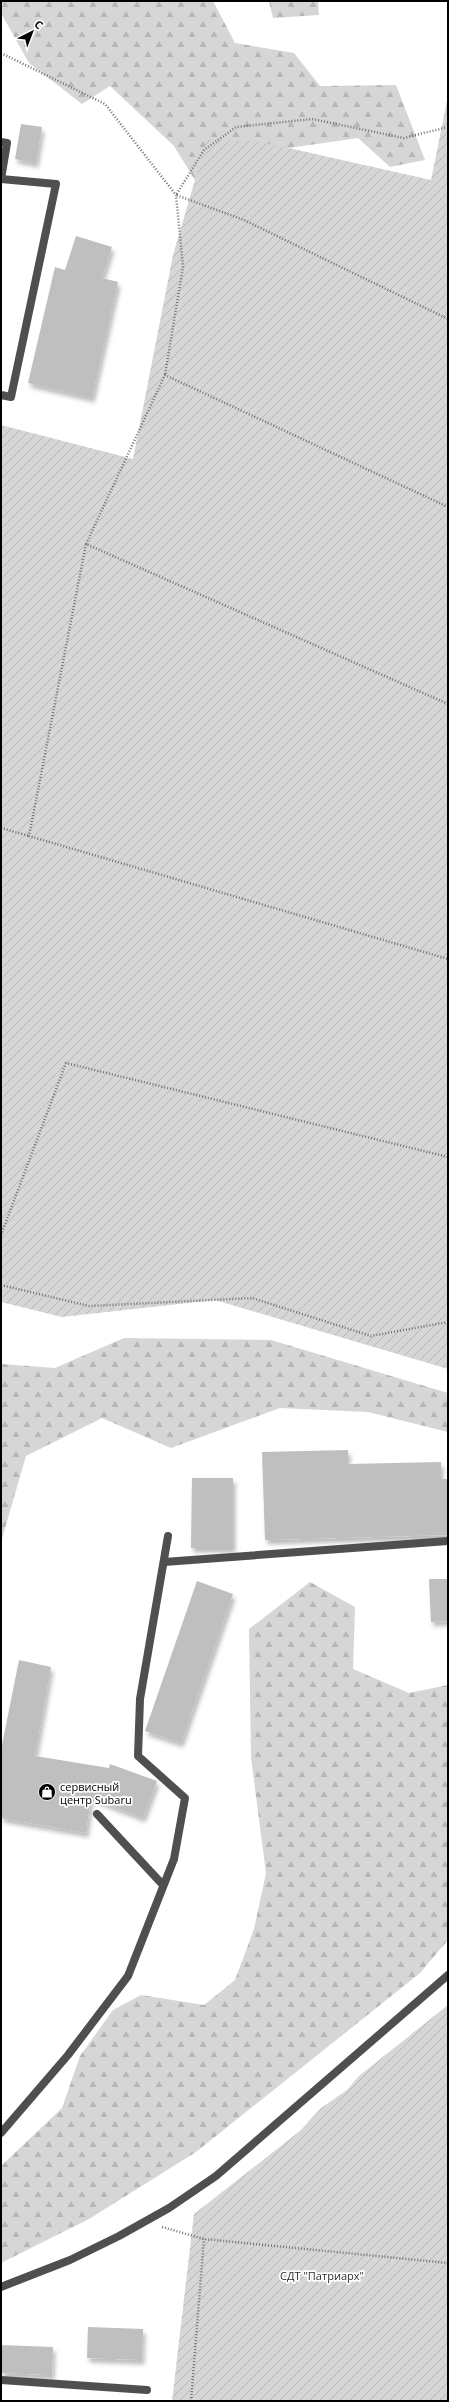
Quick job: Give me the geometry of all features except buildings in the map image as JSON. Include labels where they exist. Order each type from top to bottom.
[{"type":"lane","points":[[1,142],[7,143],[1,179],[56,184],[11,397],[1,394]]},
{"type":"lane","points":[[1,2133],[68,2055],[128,1976],[174,1859],[185,1798],[138,1756],[140,1699],[168,1536]]},
{"type":"lane","points":[[164,1562],[448,1541]]},
{"type":"lane","points":[[97,1814],[163,1885]]},
{"type":"lane","points":[[1,2287],[70,2260],[144,2222],[169,2208],[216,2176],[448,1974]]},
{"type":"lane","points":[[1,2380],[146,2390]]},
{"type":"path","points":[[1,53],[105,104],[176,195],[184,267],[166,376],[86,544],[30,836]]},
{"type":"path","points":[[176,195],[204,150],[236,127],[312,118],[404,138],[448,127]]},
{"type":"path","points":[[176,195],[244,220],[448,319]]},
{"type":"path","points":[[166,376],[448,507]]},
{"type":"path","points":[[86,544],[448,704]]},
{"type":"path","points":[[1,828],[448,959]]},
{"type":"path","points":[[1,1235],[66,1063],[448,1157]]},
{"type":"path","points":[[1,1285],[89,1306],[252,1298],[371,1336],[448,1322]]},
{"type":"path","points":[[144,2222],[204,2239],[448,2263]]},
{"type":"path","points":[[191,2401],[204,2239]]},
{"type":"green space","points":[[1,1],[213,1],[235,43],[294,53],[320,86],[396,85],[425,160],[390,167],[358,138],[261,152],[215,213],[174,146],[110,86],[82,104],[29,63],[1,13]]},
{"type":"green space","points":[[269,1],[318,1],[319,15],[273,18]]},
{"type":"green space","points":[[448,96],[448,1369],[215,1300],[62,1317],[1,1302],[1,425],[133,459],[173,255],[207,139],[262,142],[431,180]]},
{"type":"green space","points":[[124,1338],[271,1340],[448,1393],[448,1432],[368,1412],[280,1408],[171,1448],[102,1418],[26,1456],[1,1542],[1,1364],[55,1368]]},
{"type":"green space","points":[[310,1582],[355,1607],[353,1669],[409,1693],[448,1685],[448,1940],[420,1973],[196,2152],[89,2219],[1,2263],[1,2166],[62,2108],[80,2056],[113,2010],[141,1995],[204,2005],[235,1980],[254,1929],[266,1873],[251,1758],[249,1629]]},
{"type":"green space","name":"СДТ \"Патриарх\"","points":[[448,2005],[448,2401],[172,2401],[194,2214],[300,2131],[321,2108],[347,2090],[359,2076]]},
{"type":"place","name":"сервисный центр Subaru","points":[[47,1792]]}]
